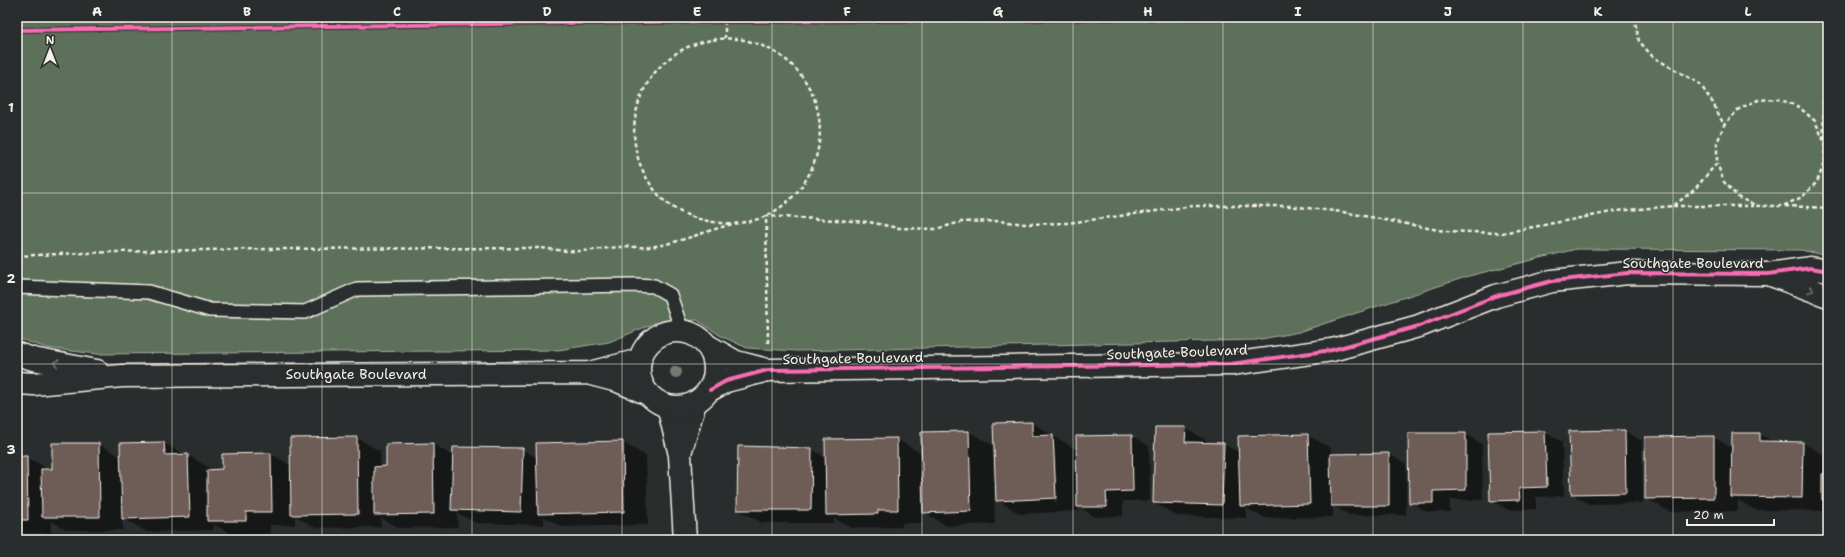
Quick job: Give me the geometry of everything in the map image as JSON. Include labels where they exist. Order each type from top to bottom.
[{"type":"street","name":"Southgate Boulevard","points":[[708,346],[736,362],[768,360],[1231,364],[1332,350],[1419,326],[1496,296],[1552,281],[1628,273],[1768,274],[1811,268],[1828,271]]},
{"type":"street","name":"Southgate Boulevard","points":[[1768,274],[1828,296]]},
{"type":"street","points":[[680,455],[702,397],[714,380],[716,368],[714,356],[708,346],[692,334],[682,331],[660,335],[651,341],[644,350],[640,360],[640,378],[648,394],[657,401],[668,406],[686,406],[702,397]]},
{"type":"street","name":"Southgate Boulevard","points":[[17,354],[33,359],[122,376]]},
{"type":"street","name":"Southgate Boulevard","points":[[17,383],[34,384],[122,376],[589,373],[640,360]]},
{"type":"street","name":"Southgate Boulevard","points":[[702,397],[726,381],[768,360]]},
{"type":"street","name":"Southgate Boulevard","points":[[589,373],[618,381],[648,394]]},
{"type":"street","points":[[668,406],[680,455],[685,540]]},
{"type":"lane","points":[[17,286],[149,292],[210,310],[305,312],[357,289],[654,286],[670,295],[682,331]]},
{"type":"path","points":[[1634,17],[1639,41],[1653,57],[1700,84],[1713,103],[1724,125]]},
{"type":"path","points":[[725,21],[725,38]]},
{"type":"path","points":[[717,22],[733,21]]},
{"type":"path","points":[[725,38],[746,40],[766,47],[785,58],[800,73],[807,85],[818,110],[821,131],[818,153],[811,173],[800,190],[784,205],[766,216],[748,222],[730,224],[708,222],[686,215],[667,203],[652,187],[640,167],[634,145],[634,123],[638,100],[648,80],[663,63],[682,50],[703,41],[725,38]]},
{"type":"path","points":[[1783,206],[1802,197],[1817,182],[1825,162],[1823,101],[1828,78]]},
{"type":"path","points":[[1758,206],[1738,198],[1724,182],[1717,163],[1717,143],[1724,125],[1738,109],[1758,100],[1779,99],[1799,107],[1815,121],[1828,149]]},
{"type":"path","points":[[1672,206],[1694,190],[1717,163]]},
{"type":"path","points":[[766,216],[869,222],[898,228],[936,229],[961,222],[999,221],[1025,224],[1068,224],[1193,206],[1290,206],[1343,212],[1444,231],[1502,233],[1617,211],[1672,206],[1783,206],[1828,208]]},
{"type":"path","points":[[766,216],[768,360]]},
{"type":"path","points":[[17,256],[70,253],[299,249],[540,248],[578,252],[621,247],[650,247],[699,235],[730,224]]},
{"type":"green space","points":[[17,17],[1828,17],[1828,256],[1801,250],[1576,249],[1469,276],[1299,332],[1256,340],[797,351],[747,348],[721,336],[697,320],[655,323],[609,342],[558,350],[97,354],[47,348],[17,338]]},
{"type":"building","points":[[1032,422],[1032,436],[1053,435],[1056,498],[996,501],[993,423]]},
{"type":"building","points":[[1155,427],[1186,427],[1185,442],[1224,443],[1222,505],[1153,503]]},
{"type":"building","points":[[1625,430],[1626,493],[1571,494],[1569,431]]},
{"type":"building","points":[[969,431],[971,511],[923,513],[921,432]]},
{"type":"building","points":[[1545,431],[1547,487],[1519,488],[1520,500],[1490,501],[1488,432]]},
{"type":"building","points":[[1408,433],[1466,433],[1466,490],[1433,491],[1433,503],[1409,503]]},
{"type":"building","points":[[1732,433],[1760,433],[1760,441],[1803,442],[1802,498],[1731,497]]},
{"type":"building","points":[[1308,434],[1310,504],[1240,506],[1238,436]]},
{"type":"building","points":[[1132,435],[1133,491],[1106,492],[1107,507],[1077,507],[1076,436]]},
{"type":"building","points":[[1714,436],[1714,498],[1645,499],[1645,437]]},
{"type":"building","points":[[357,437],[358,514],[291,515],[290,438]]},
{"type":"building","points":[[897,438],[898,510],[878,510],[878,514],[826,515],[825,439]]},
{"type":"building","points":[[623,441],[624,512],[538,514],[536,443]]},
{"type":"building","points":[[164,442],[165,455],[188,454],[190,517],[122,519],[120,443]]},
{"type":"building","points":[[52,443],[99,443],[100,517],[42,517],[41,469],[52,469]]},
{"type":"building","points":[[433,443],[434,514],[374,515],[374,467],[386,466],[386,444]]},
{"type":"building","points":[[738,446],[812,448],[811,510],[737,510]]},
{"type":"building","points":[[453,447],[523,448],[521,512],[451,510]]},
{"type":"building","points":[[271,453],[272,512],[246,512],[246,521],[207,521],[207,470],[222,469],[222,454]]},
{"type":"building","points":[[1389,453],[1389,506],[1331,506],[1330,454]]},
{"type":"building","points":[[17,456],[27,456],[28,520],[17,520]]},
{"type":"building","points":[[1828,473],[1828,500],[1822,500],[1822,474]]},
{"type":"cycle path","points":[[17,30],[725,21],[1272,17]]},
{"type":"cycle path","points":[[710,390],[726,381],[768,370],[1231,364],[1332,350],[1419,326],[1496,296],[1552,281],[1628,273],[1768,274],[1811,268],[1828,271]]}]
